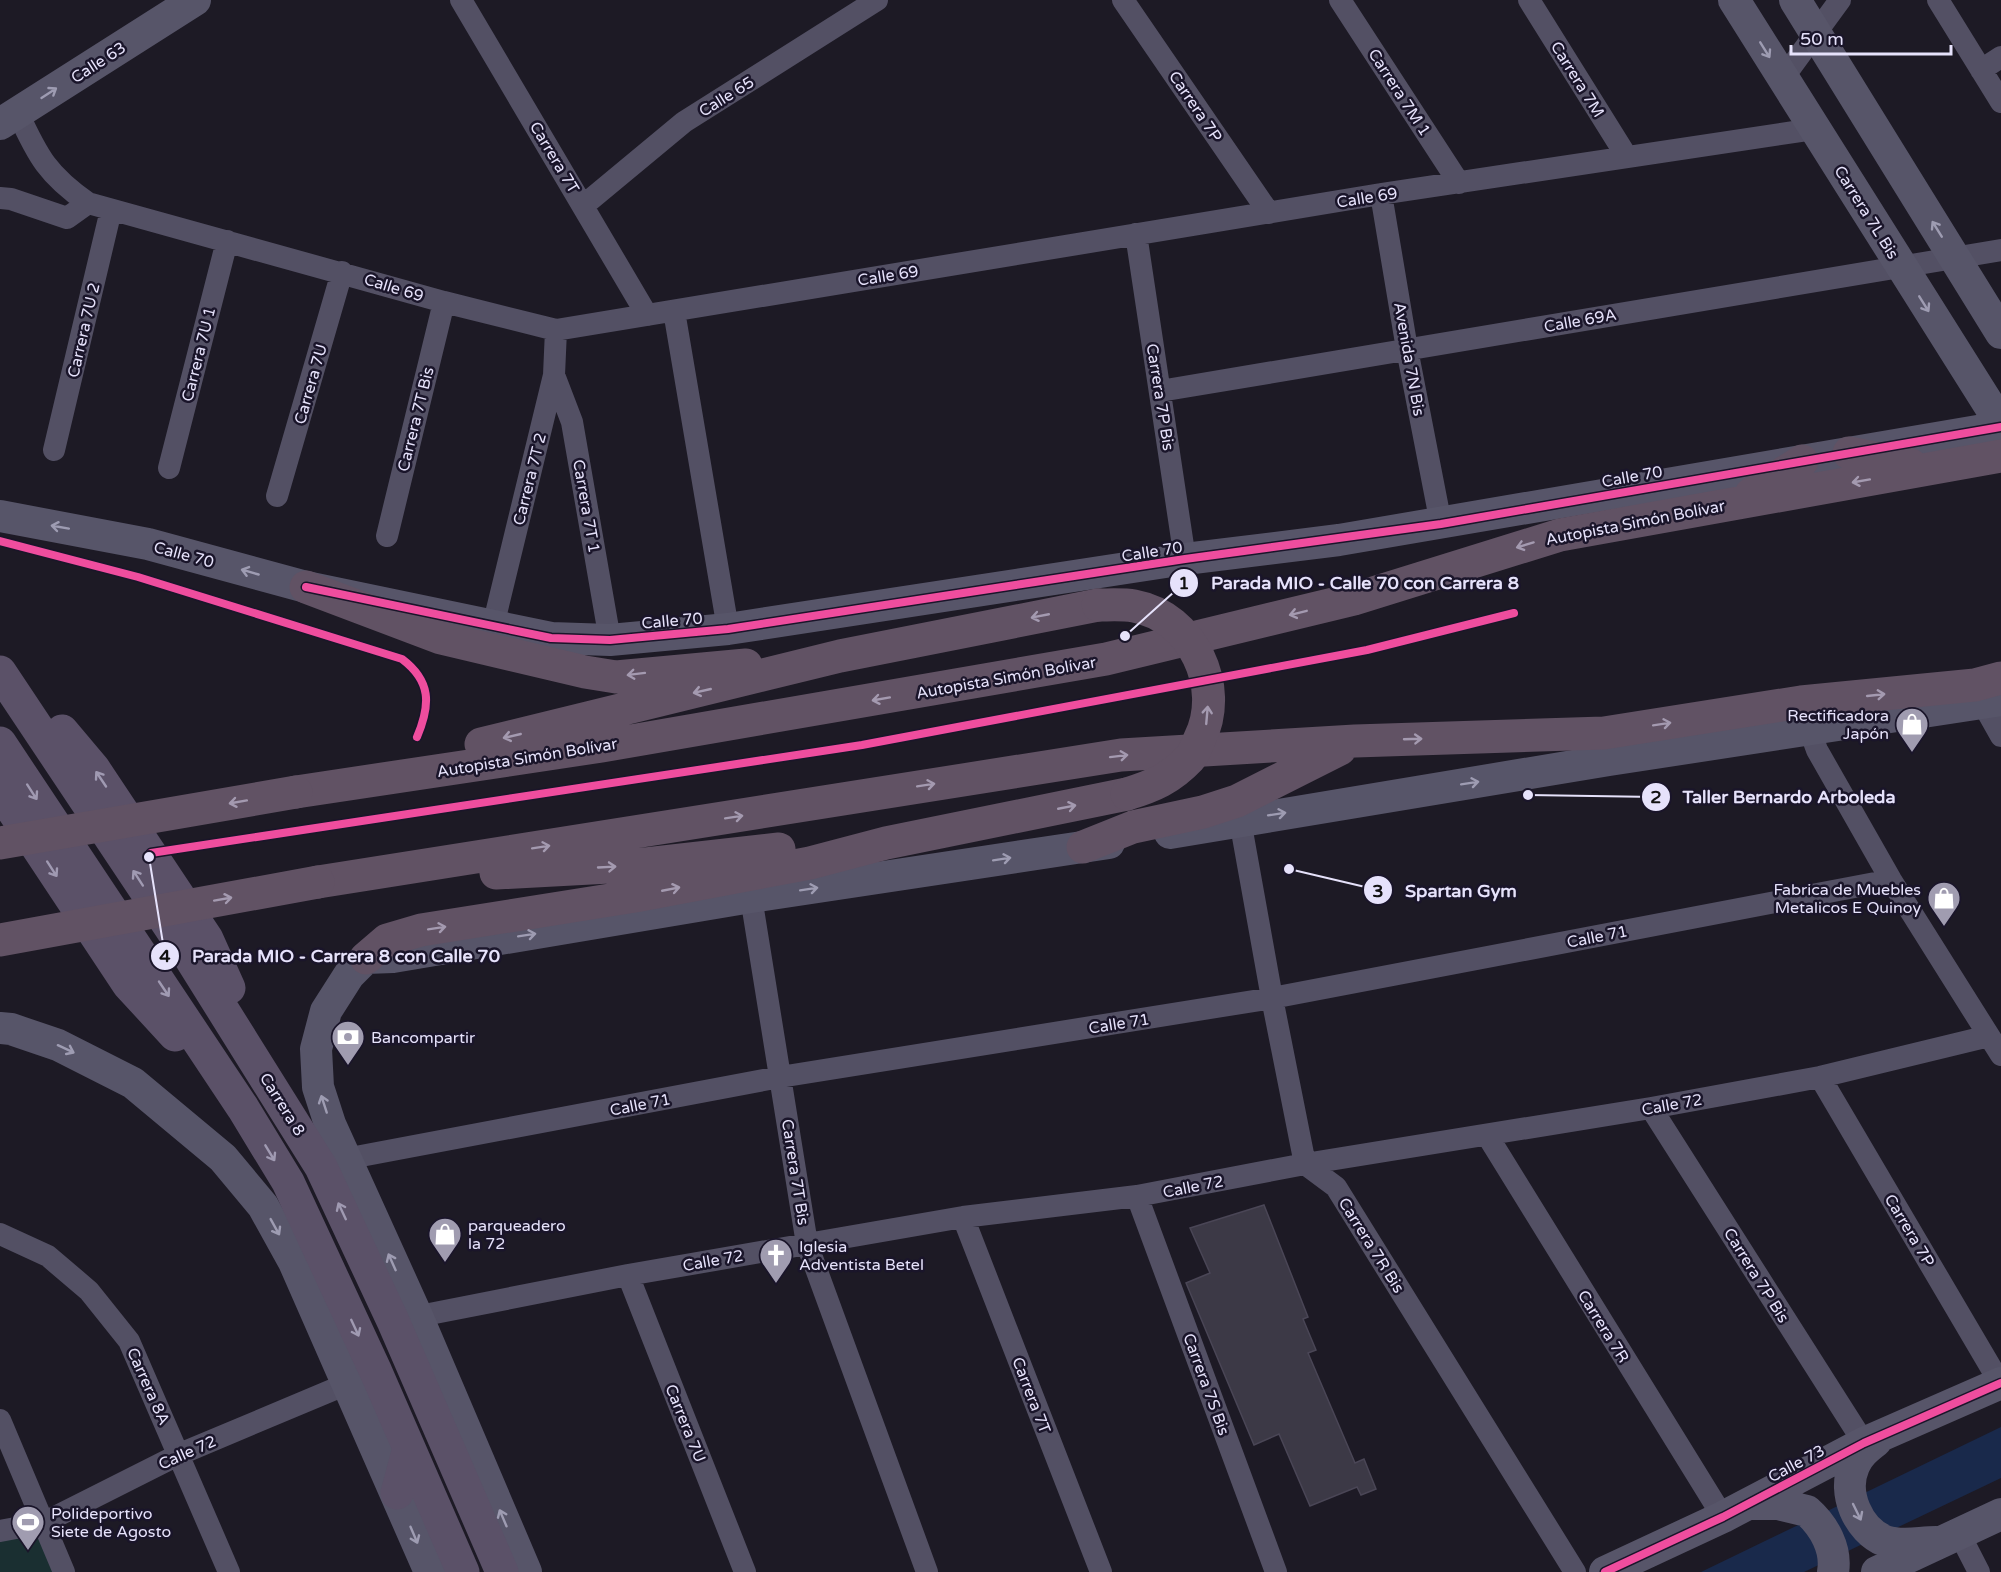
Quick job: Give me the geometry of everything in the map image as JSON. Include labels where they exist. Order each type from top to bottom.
[{"type":"highway","points":[[1849,453],[1927,469]]},
{"type":"highway","name":"Autopista Simón Bolívar","points":[[0,843],[296,792],[613,744],[1106,659],[1354,599],[1560,535],[2001,456]]},
{"type":"highway","points":[[1738,502],[1802,461]]},
{"type":"highway","points":[[306,587],[441,638],[549,665],[616,677],[840,656]]},
{"type":"highway","points":[[296,792],[490,741],[840,656],[1098,605],[1135,606],[1170,621],[1196,649],[1209,685],[1207,723],[1191,757],[1163,782],[1127,795],[886,843],[810,863],[658,892],[421,930],[387,940],[366,958]]},
{"type":"highway","points":[[0,940],[318,882],[1121,755],[1355,741],[1604,733],[1805,715],[1990,692]]},
{"type":"highway","points":[[1897,716],[1990,692]]},
{"type":"highway","points":[[1805,715],[1863,720]]},
{"type":"highway","points":[[1083,847],[1132,828],[1203,813],[1237,801],[1355,741]]},
{"type":"highway","points":[[318,882],[628,866],[806,846],[886,843]]},
{"type":"main road","points":[[0,657],[94,769],[207,939],[272,1086]]},
{"type":"main road","name":"Carrera 8","points":[[0,672],[186,951],[321,1167],[405,1319],[422,1392],[496,1560]]},
{"type":"main road","points":[[0,743],[243,1108],[288,1182],[362,1378],[409,1448],[451,1568]]},
{"type":"main road","points":[[0,783],[14,812],[128,984],[243,1108]]},
{"type":"main road","points":[[422,1392],[455,1407],[445,1444]]},
{"type":"main road","points":[[397,1493],[409,1448]]},
{"type":"street","name":"Calle 63","points":[[9,119],[195,0]]},
{"type":"street","name":"Carrera 7T","points":[[460,0],[584,205],[647,315]]},
{"type":"street","name":"Calle 65","points":[[584,205],[684,122],[877,0]]},
{"type":"street","name":"Carrera 7P","points":[[1123,0],[1269,213]]},
{"type":"street","name":"Carrera 7M 1","points":[[1340,0],[1459,183]]},
{"type":"street","name":"Carrera 7M","points":[[1529,0],[1627,157]]},
{"type":"street","name":"Carrera 7L Bis","points":[[1734,0],[2001,426]]},
{"type":"street","points":[[1796,0],[2001,333]]},
{"type":"street","points":[[1782,78],[1840,0]]},
{"type":"street","points":[[1938,0],[2001,102]]},
{"type":"street","points":[[1981,70],[2001,57]]},
{"type":"street","name":"Calle 69","points":[[9,119],[63,185],[88,203],[444,302],[556,330],[1381,194],[1814,129]]},
{"type":"street","name":"Avenida 7N Bis","points":[[1381,194],[1407,349],[1441,524]]},
{"type":"street","points":[[0,198],[11,199],[67,218],[88,203]]},
{"type":"street","name":"Carrera 7U 2","points":[[54,450],[111,210]]},
{"type":"street","name":"Carrera 7P Bis","points":[[1136,234],[1185,559]]},
{"type":"street","name":"Carrera 7U 1","points":[[169,468],[227,241]]},
{"type":"street","name":"Calle 69A","points":[[1160,391],[1900,265],[2001,250]]},
{"type":"street","name":"Carrera 7U","points":[[277,496],[342,272]]},
{"type":"street","name":"Carrera 7T Bis","points":[[387,536],[444,302]]},
{"type":"street","points":[[674,311],[728,629]]},
{"type":"street","name":"Carrera 7T 2","points":[[494,626],[554,375],[556,330]]},
{"type":"street","name":"Carrera 7T 1","points":[[554,375],[572,422],[610,640]]},
{"type":"street","name":"Calle 70","points":[[0,516],[148,544],[306,587],[551,638],[610,640],[728,629],[1185,559],[1441,524],[2001,426]]},
{"type":"street","points":[[1990,692],[2001,736]]},
{"type":"street","points":[[366,958],[404,955],[751,897],[1083,847],[1805,715],[1817,750],[1892,880],[1995,1046]]},
{"type":"street","points":[[1863,720],[1897,716]]},
{"type":"street","points":[[1240,820],[1305,1164]]},
{"type":"street","name":"Calle 71","points":[[345,1159],[780,1077],[1272,998],[1892,880]]},
{"type":"street","name":"Carrera 7T Bis","points":[[751,897],[807,1244],[927,1572]]},
{"type":"street","name":"Carrera 8","points":[[366,958],[335,993],[326,1011],[316,1048],[318,1087],[405,1319],[455,1407],[526,1572]]},
{"type":"street","points":[[6,1029],[58,1045],[133,1083],[223,1158],[263,1206],[362,1378],[397,1493],[451,1568]]},
{"type":"street","name":"Calle 72","points":[[405,1319],[628,1275],[963,1217],[1137,1196],[1305,1164],[1651,1108],[1995,1046]]},
{"type":"street","name":"Carrera 7P","points":[[1820,1077],[2001,1383]]},
{"type":"street","name":"Carrera 7P Bis","points":[[1651,1108],[1869,1445]]},
{"type":"street","name":"Carrera 7R","points":[[1487,1135],[1736,1510]]},
{"type":"street","name":"Carrera 7R Bis","points":[[1305,1164],[1336,1188],[1575,1572]]},
{"type":"street","name":"Carrera 7S Bis","points":[[1137,1196],[1276,1572]]},
{"type":"street","name":"Carrera 7T","points":[[963,1217],[1101,1572]]},
{"type":"street","name":"Carrera 8A","points":[[0,1234],[48,1256],[89,1291],[129,1341],[180,1454],[229,1572]]},
{"type":"street","name":"Carrera 7U","points":[[628,1275],[745,1572]]},
{"type":"street","name":"Calle 72","points":[[0,1531],[43,1523],[180,1454],[362,1378]]},
{"type":"street","name":"Calle 73","points":[[1605,1572],[2001,1383]]},
{"type":"street","points":[[0,1420],[64,1572]]},
{"type":"street","points":[[1869,1445],[1851,1475],[1850,1489],[1857,1513],[1876,1537],[1901,1544],[1948,1538]]},
{"type":"street","points":[[1736,1510],[1791,1506],[1807,1511],[1823,1531],[1833,1552],[1833,1572]]},
{"type":"street","points":[[1877,1572],[2001,1514]]},
{"type":"street","points":[[1948,1538],[1980,1572]]},
{"type":"green space","name":"Polideportivo Siete de Agosto","points":[[43,1523],[64,1572],[0,1572],[0,1531]]},
{"type":"water","points":[[2001,1427],[2001,1478],[1804,1572],[1701,1572]]},
{"type":"building","points":[[1264,1205],[1308,1317],[1303,1319],[1316,1350],[1308,1353],[1355,1463],[1364,1459],[1376,1489],[1361,1495],[1357,1487],[1310,1506],[1279,1434],[1254,1445],[1186,1283],[1210,1273],[1190,1228]]},
{"type":"cycle path","points":[[306,587],[551,638],[610,640],[728,629],[1185,559],[1441,524],[2001,427]]},
{"type":"cycle path","points":[[0,541],[138,577],[402,659],[419,676],[426,694],[425,714],[417,737]]},
{"type":"cycle path","points":[[151,853],[862,745],[1367,650],[1514,613]]},
{"type":"cycle path","points":[[1605,1572],[1723,1517],[1864,1443],[2001,1383]]},
{"type":"place","name":"Parada MIO - Calle 70 con Carrera 8","points":[[1125,636]]},
{"type":"place","name":"Rectificadora Japón","points":[[1912,753]]},
{"type":"place","name":"Taller Bernardo Arboleda","points":[[1528,795]]},
{"type":"place","name":"Parada MIO - Carrera 8 con Calle 70","points":[[149,857]]},
{"type":"place","name":"Spartan Gym","points":[[1289,869]]},
{"type":"place","name":"Fabrica de Muebles Metalicos E Quinoy","points":[[1944,927]]},
{"type":"place","name":"Bancompartir","points":[[348,1066]]},
{"type":"place","name":"parqueadero la 72","points":[[445,1263]]},
{"type":"place","name":"Iglesia Adventista Betel","points":[[776,1284]]},
{"type":"place","name":"Polideportivo Siete de Agosto","points":[[28,1551]]}]
